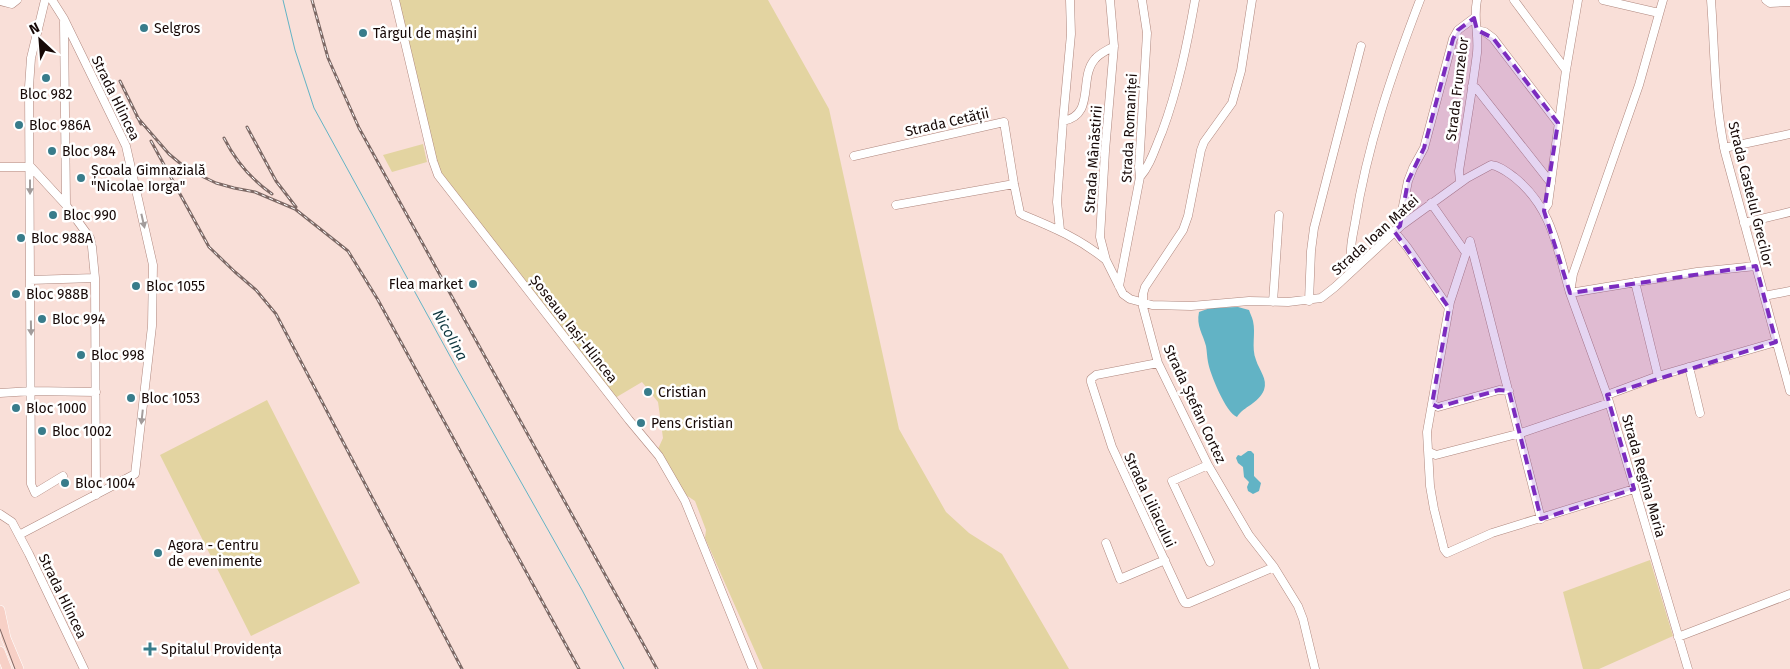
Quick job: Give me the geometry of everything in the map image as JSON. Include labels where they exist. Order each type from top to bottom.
[{"type":"main road","points":[[0,610],[6,638],[19,669]]},
{"type":"main road","points":[[0,651],[7,669]]},
{"type":"street","points":[[0,2],[12,4],[17,0]]},
{"type":"street","points":[[45,0],[32,58],[30,76],[31,484],[35,493],[63,476]]},
{"type":"street","name":"Strada Hlincea","points":[[19,535],[135,474],[152,326],[153,265],[126,146],[64,19],[52,0]]},
{"type":"street","name":"Șoseaua Iași-Hlincea","points":[[395,0],[433,161],[438,175],[659,456],[685,501],[753,669]]},
{"type":"street","points":[[1060,230],[1057,202],[1071,34],[1070,0]]},
{"type":"street","name":"Strada Mânăstirii","points":[[1110,0],[1114,46],[1100,237],[1106,260],[1125,296],[1143,303]]},
{"type":"street","name":"Strada Romaniței","points":[[1119,286],[1140,177],[1147,33],[1142,0]]},
{"type":"street","points":[[1140,177],[1149,167],[1167,118],[1183,64],[1195,0]]},
{"type":"street","name":"Strada Ștefan Cortez","points":[[1252,0],[1241,71],[1232,102],[1204,142],[1199,158],[1188,216],[1183,230],[1145,287],[1143,311],[1158,363],[1208,465],[1249,534],[1274,568],[1298,606],[1315,669]]},
{"type":"street","points":[[1355,267],[1352,260],[1352,242],[1360,190],[1377,121],[1420,0]]},
{"type":"street","name":"Strada Frunzelor","points":[[1460,182],[1459,171],[1477,53],[1477,30],[1474,18],[1477,0]]},
{"type":"street","points":[[1514,0],[1566,70]]},
{"type":"street","points":[[1544,210],[1548,204],[1558,123],[1578,0]]},
{"type":"street","points":[[1604,0],[1659,13]]},
{"type":"street","points":[[1663,0],[1639,85],[1573,274],[1570,292],[1697,272],[1756,266]]},
{"type":"street","name":"Strada Castelul Grecilor","points":[[1711,0],[1714,76],[1724,148],[1790,391]]},
{"type":"street","points":[[1766,0],[1770,3],[1790,2]]},
{"type":"street","points":[[1402,225],[1401,216],[1408,181],[1412,168],[1424,148],[1453,39],[1458,30],[1474,18]]},
{"type":"street","points":[[64,19],[66,205]]},
{"type":"street","points":[[1477,30],[1485,32],[1493,38],[1558,123]]},
{"type":"street","points":[[1063,121],[1073,119],[1080,111],[1084,102],[1089,69],[1095,59],[1114,46]]},
{"type":"street","points":[[1309,300],[1314,228],[1361,46]]},
{"type":"street","points":[[1472,86],[1476,88],[1551,183]]},
{"type":"street","name":"Strada Cetății","points":[[854,156],[1004,122],[1020,212],[1023,216],[1060,230],[1086,244],[1106,260]]},
{"type":"street","points":[[1724,148],[1790,134]]},
{"type":"street","name":"Strada Ioan Matei","points":[[1143,303],[1165,306],[1192,306],[1321,298],[1328,294],[1394,231],[1431,202],[1460,182],[1486,166],[1491,165],[1498,166],[1521,183],[1544,210],[1570,292]]},
{"type":"street","points":[[0,167],[31,167],[66,205],[90,238],[95,278],[96,495]]},
{"type":"street","points":[[896,205],[1014,184]]},
{"type":"street","points":[[1431,202],[1466,253]]},
{"type":"street","points":[[1744,222],[1790,212]]},
{"type":"street","points":[[1273,302],[1279,215]]},
{"type":"street","points":[[1394,231],[1408,247],[1449,308]]},
{"type":"street","points":[[1086,244],[1100,237]]},
{"type":"street","points":[[1541,519],[1521,433],[1470,240],[1449,308],[1427,432],[1430,486],[1444,549],[1447,553],[1492,533],[1541,519],[1634,489]]},
{"type":"street","points":[[30,280],[95,278]]},
{"type":"street","points":[[1635,282],[1658,376]]},
{"type":"street","points":[[1764,296],[1790,290]]},
{"type":"street","name":"Strada Regina Maria","points":[[1570,292],[1608,399],[1688,669]]},
{"type":"street","points":[[1429,452],[1436,455],[1521,433],[1608,399],[1658,376],[1776,342]]},
{"type":"street","name":"Strada Liliacului","points":[[1158,363],[1096,376],[1091,382],[1112,447],[1185,603],[1274,568]]},
{"type":"street","points":[[1688,367],[1700,413]]},
{"type":"street","points":[[1432,404],[1438,407],[1499,390],[1509,392]]},
{"type":"street","points":[[0,393],[32,391],[96,392]]},
{"type":"street","points":[[1208,465],[1172,481],[1210,562]]},
{"type":"street","name":"Strada Hlincea","points":[[0,514],[12,522],[84,669]]},
{"type":"street","points":[[1106,543],[1120,578],[1165,560]]},
{"type":"street","points":[[1678,636],[1790,594]]},
{"type":"highlighted area","points":[[1474,18],[1477,30],[1493,38],[1558,123],[1544,211],[1570,293],[1756,266],[1776,342],[1607,395],[1634,489],[1541,519],[1509,391],[1499,390],[1438,407],[1432,404],[1449,308],[1394,231],[1400,226],[1408,181],[1424,148],[1453,39],[1458,30]]},
{"type":"shaded area","points":[[397,0],[768,0],[829,109],[899,429],[946,512],[969,533],[1002,554],[1069,669],[763,669],[705,538],[706,530],[695,501],[686,495],[658,449],[663,438],[658,402],[642,382],[615,398],[437,173]]},
{"type":"shaded area","points":[[423,144],[427,162],[392,172],[383,155]]},
{"type":"shaded area","points":[[267,400],[360,583],[251,636],[160,455]]},
{"type":"shaded area","points":[[1650,560],[1673,636],[1599,669],[1583,669],[1563,592]]},
{"type":"water","points":[[1238,307],[1249,310],[1252,318],[1255,355],[1264,378],[1265,386],[1258,399],[1237,417],[1228,408],[1212,375],[1198,317],[1199,312],[1210,308]]},
{"type":"water","points":[[1248,451],[1254,454],[1254,476],[1261,483],[1259,491],[1253,494],[1248,491],[1249,482],[1244,477],[1243,467],[1236,458],[1238,455],[1241,456]]},
{"type":"waterway","name":"Nicolina","points":[[283,0],[295,50],[314,108],[624,669]]},
{"type":"tram line","points":[[0,629],[15,669]]},
{"type":"railway","points":[[312,0],[328,58],[359,128],[657,669]]},
{"type":"railway","points":[[120,81],[141,124]]},
{"type":"railway","points":[[137,117],[169,154],[187,169],[216,183],[255,192],[295,209],[348,251],[378,300],[579,669]]},
{"type":"railway","points":[[247,127],[276,181],[296,207]]},
{"type":"railway","points":[[224,138],[233,154],[245,169],[272,194]]},
{"type":"railway","points":[[151,141],[209,247],[256,290],[276,314],[462,669]]},
{"type":"place","name":"Selgros","points":[[144,28]]},
{"type":"place","name":"Târgul de mașini","points":[[363,33]]},
{"type":"place","name":"Bloc 982","points":[[46,78]]},
{"type":"place","name":"Bloc 986A","points":[[19,125]]},
{"type":"place","name":"Bloc 984","points":[[52,151]]},
{"type":"place","name":"Școala Gimnazială \"Nicolae Iorga\"","points":[[81,178]]},
{"type":"place","name":"Bloc 990","points":[[53,215]]},
{"type":"place","name":"Bloc 988A","points":[[21,238]]},
{"type":"place","name":"Flea market","points":[[473,284]]},
{"type":"place","name":"Bloc 1055","points":[[136,286]]},
{"type":"place","name":"Bloc 988B","points":[[16,294]]},
{"type":"place","name":"Bloc 994","points":[[42,319]]},
{"type":"place","name":"Bloc 998","points":[[81,355]]},
{"type":"place","name":"Cristian","points":[[648,392]]},
{"type":"place","name":"Bloc 1053","points":[[131,398]]},
{"type":"place","name":"Bloc 1000","points":[[16,408]]},
{"type":"place","name":"Pens Cristian","points":[[641,423]]},
{"type":"place","name":"Bloc 1002","points":[[42,431]]},
{"type":"place","name":"Bloc 1004","points":[[65,483]]},
{"type":"place","name":"Agora - Centru de evenimente","points":[[158,553]]},
{"type":"place","name":"Spitalul Providența","points":[[150,649]]}]
